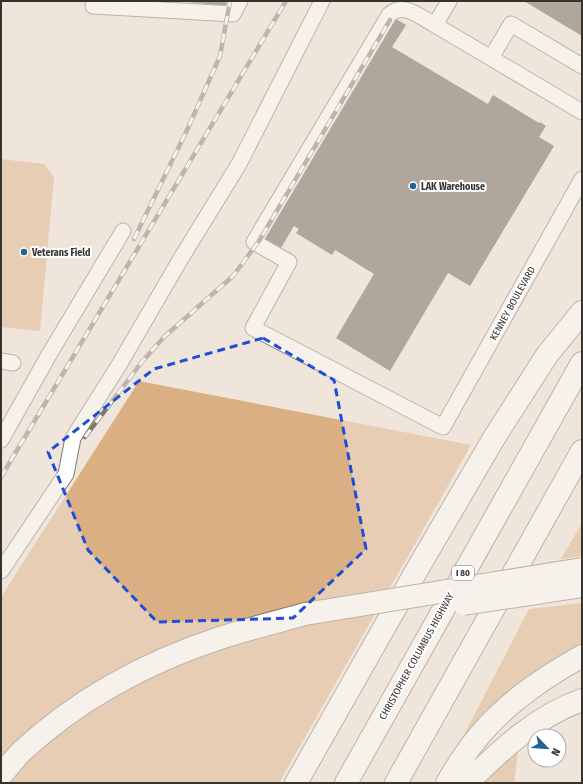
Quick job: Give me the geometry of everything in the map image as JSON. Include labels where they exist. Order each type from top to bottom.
[{"type":"highway","points":[[296,783],[418,568],[494,438],[547,355],[582,312]]},
{"type":"highway","name":"CHRISTOPHER COLUMBUS HIGHWAY","points":[[346,783],[582,363]]},
{"type":"highway","points":[[396,783],[582,451]]},
{"type":"highway","points":[[1,775],[20,754],[49,727],[87,701],[133,674],[177,654],[220,638],[582,569]]},
{"type":"highway","points":[[12,783],[55,738],[93,710],[137,686],[221,649],[305,621],[582,586]]},
{"type":"highway","points":[[447,783],[458,765],[486,728],[521,696],[559,669],[582,656]]},
{"type":"highway","points":[[467,783],[497,754],[534,724],[582,700]]},
{"type":"street","points":[[93,6],[233,14],[240,1]]},
{"type":"street","points":[[1,571],[66,474],[73,438],[119,365],[180,260],[239,164],[322,1]]},
{"type":"street","points":[[449,1],[434,25],[582,112]]},
{"type":"street","name":"KENNEY BOULEVARD","points":[[434,25],[407,9],[400,9],[389,15],[254,242],[289,262],[253,328],[443,427],[582,179]]},
{"type":"street","points":[[491,58],[511,24],[582,66]]},
{"type":"street","points":[[1,440],[50,353],[123,231]]},
{"type":"highlighted area","points":[[263,338],[334,380],[366,549],[293,618],[157,622],[88,550],[48,452],[154,369]]},
{"type":"shaded area","name":"Veterans Field","points":[[1,159],[44,164],[54,177],[40,331],[1,327]]},
{"type":"shaded area","points":[[139,381],[471,445],[279,783],[1,783],[1,597]]},
{"type":"shaded area","points":[[582,523],[582,556],[561,559]]},
{"type":"shaded area","points":[[582,603],[582,649],[451,760],[529,609]]},
{"type":"shaded area","points":[[519,746],[514,783],[485,783]]},
{"type":"building","points":[[187,1],[227,1],[226,6]]},
{"type":"building","points":[[524,1],[582,1],[582,36]]},
{"type":"building","name":"LAK Warehouse","points":[[396,19],[406,25],[392,47],[488,104],[493,95],[539,123],[540,122],[546,126],[539,137],[554,146],[470,286],[448,273],[390,371],[336,338],[374,274],[335,250],[332,255],[296,233],[299,229],[294,226],[281,248],[265,239]]},
{"type":"railway","points":[[134,239],[188,128],[220,56],[230,1]]},
{"type":"railway","points":[[1,477],[286,1]]},
{"type":"railway","points":[[85,437],[141,363],[164,337],[233,276],[259,241],[390,20]]},
{"type":"place","name":"LAK Warehouse","points":[[413,186]]},
{"type":"place","name":"Veterans Field","points":[[24,252]]}]
